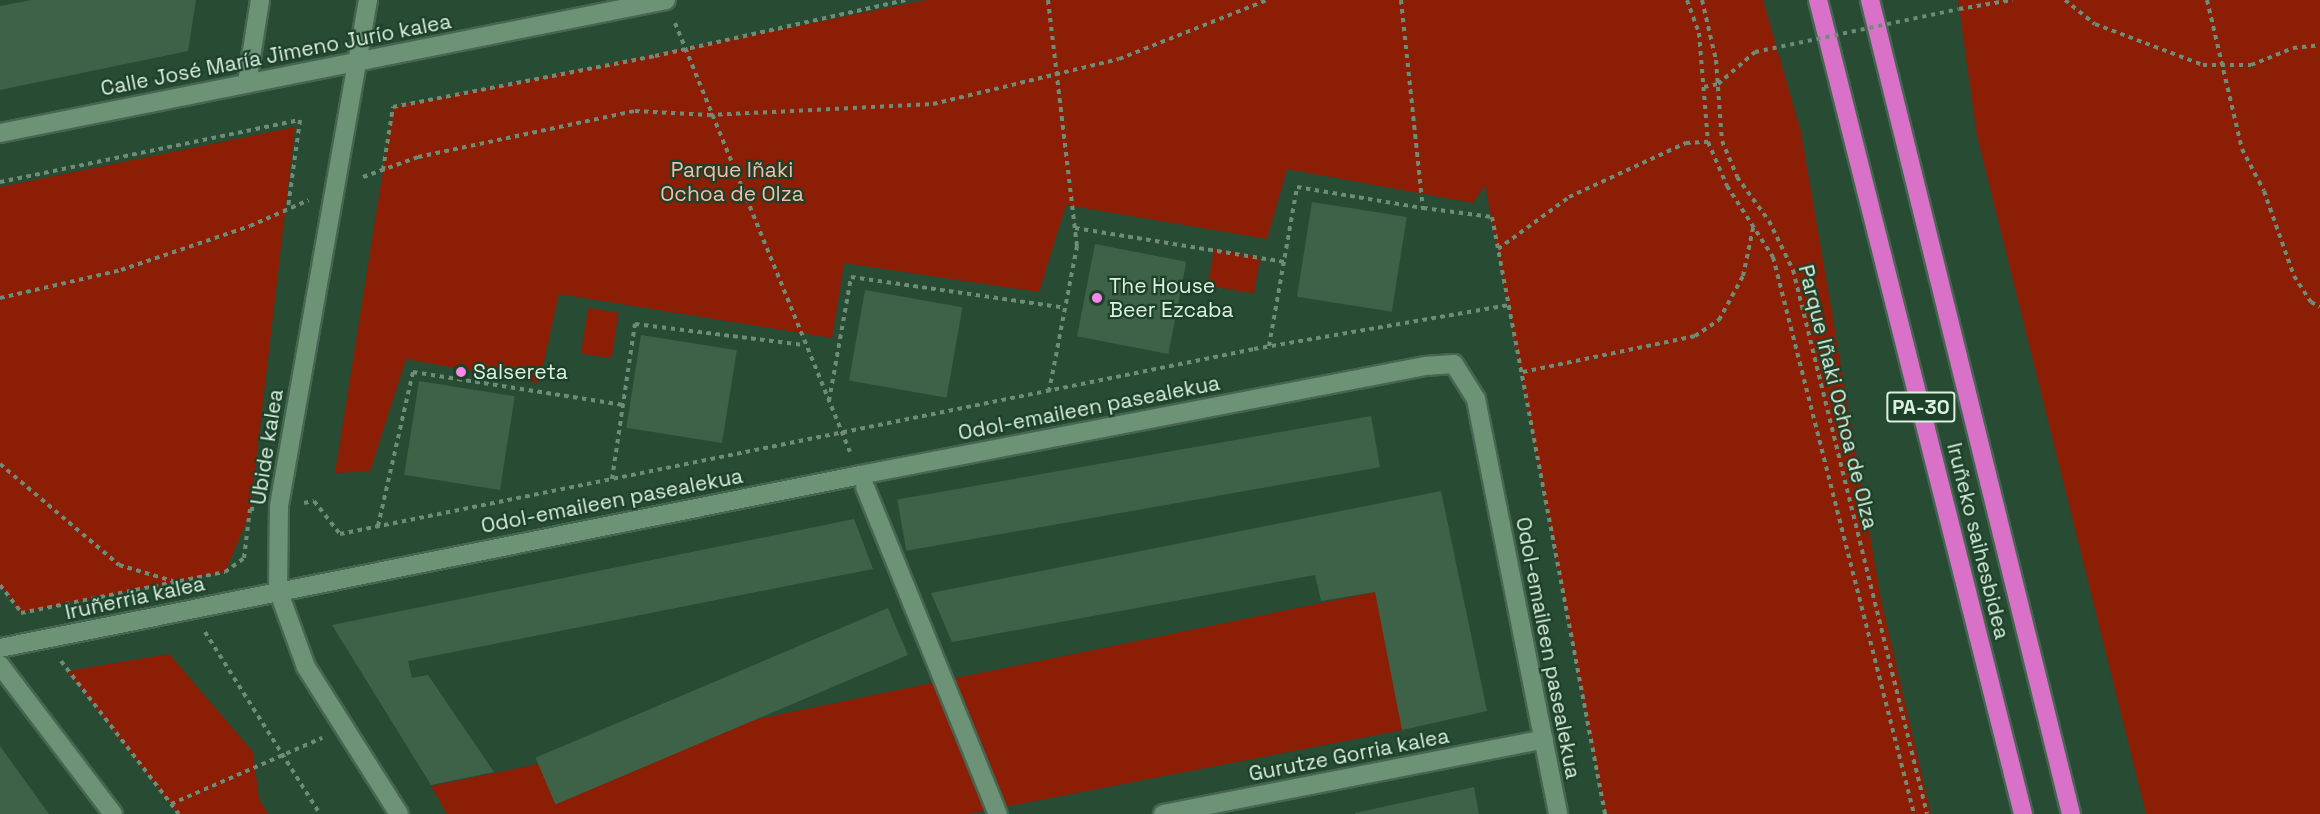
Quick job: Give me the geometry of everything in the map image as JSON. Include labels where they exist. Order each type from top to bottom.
[{"type":"highway","name":"Iruñeko saihesbidea","points":[[1818,0],[2023,814]]},
{"type":"highway","name":"Iruñeko saihesbidea","points":[[1870,0],[2071,814]]},
{"type":"street","points":[[248,83],[260,0]]},
{"type":"street","name":"Ubide kalea","points":[[368,0],[332,190],[279,506],[279,590],[306,667],[399,814]]},
{"type":"street","name":"Calle José María Jimeno Jurío kalea","points":[[0,133],[666,0]]},
{"type":"street","name":"Odol-emaileen pasealekua","points":[[279,590],[1390,373],[1454,364],[1476,399],[1558,814]]},
{"type":"street","points":[[865,488],[998,814]]},
{"type":"street","name":"Iruñerria kalea","points":[[0,648],[279,590]]},
{"type":"street","points":[[0,665],[112,814]]},
{"type":"street","name":"Gurutze Gorria kalea","points":[[1163,814],[1544,739]]},
{"type":"path","points":[[383,170],[393,107],[906,0]]},
{"type":"path","points":[[1048,0],[1077,246],[1049,391]]},
{"type":"path","points":[[0,298],[121,270],[250,226],[332,190],[418,157],[635,111],[709,116],[933,104],[1119,59],[1266,0]]},
{"type":"path","points":[[1401,0],[1423,208]]},
{"type":"path","points":[[1687,0],[1699,33],[1708,142],[1727,186],[1755,224],[1773,257],[1914,814]]},
{"type":"path","name":"Parque Iñaki Ochoa de Olza","points":[[1702,0],[1718,84],[1722,141],[1728,159],[1768,221],[1793,270],[1927,814]]},
{"type":"path","points":[[1704,87],[1718,84],[1755,52],[2012,0]]},
{"type":"path","points":[[2065,0],[2096,24],[2172,56],[2203,65],[2251,65],[2293,48],[2320,45]]},
{"type":"path","points":[[2206,0],[2242,149],[2264,191],[2294,276],[2311,302],[2320,307]]},
{"type":"path","points":[[684,46],[709,116],[854,461]]},
{"type":"path","points":[[0,182],[300,120],[288,209]]},
{"type":"path","points":[[1498,249],[1569,197],[1686,143],[1708,142]]},
{"type":"path","points":[[1269,346],[1297,187],[1492,217],[1605,814]]},
{"type":"path","points":[[1523,373],[1695,336],[1719,320],[1743,276],[1755,224]]},
{"type":"path","points":[[1075,228],[1284,262]]},
{"type":"path","points":[[829,402],[851,277],[1065,308]]},
{"type":"path","points":[[21,613],[225,572],[244,558],[250,509],[314,501],[340,534],[1269,346],[1509,305]]},
{"type":"path","points":[[612,479],[635,324],[805,345]]},
{"type":"path","points":[[378,526],[413,372],[623,405]]},
{"type":"path","points":[[0,585],[26,618]]},
{"type":"path","points":[[56,654],[179,814]]},
{"type":"path","points":[[171,804],[345,728]]},
{"type":"green space","name":"Parque Iñaki Ochoa de Olza","points":[[926,0],[1763,0],[1801,132],[1881,600],[1931,814],[1605,814],[1485,185],[1473,203],[1287,169],[1267,239],[1066,205],[1039,292],[844,263],[832,338],[559,294],[539,383],[406,359],[370,471],[335,473],[393,107]]},
{"type":"green space","points":[[1958,0],[2320,0],[2320,814],[2146,814],[1977,136]]},
{"type":"green space","points":[[295,127],[250,513],[225,572],[21,613],[0,585],[0,187]]},
{"type":"green space","points":[[1214,249],[1260,257],[1254,294],[1208,285]]},
{"type":"green space","points":[[588,308],[619,313],[611,358],[581,353]]},
{"type":"green space","points":[[1375,592],[1402,730],[968,814],[447,814],[431,786]]},
{"type":"green space","points":[[169,654],[253,752],[259,799],[268,814],[178,814],[67,671]]},
{"type":"building","points":[[31,0],[196,0],[188,51],[0,90],[0,6]]},
{"type":"building","points":[[1312,202],[1407,217],[1392,312],[1297,297]]},
{"type":"building","points":[[1095,244],[1186,262],[1168,354],[1077,336]]},
{"type":"building","points":[[865,290],[962,307],[947,398],[849,381]]},
{"type":"building","points":[[641,335],[737,350],[722,443],[626,428]]},
{"type":"building","points":[[419,381],[515,396],[500,490],[404,475]]},
{"type":"building","points":[[1371,416],[1380,467],[906,551],[897,500]]},
{"type":"building","points":[[1441,491],[1487,711],[1402,730],[1375,592],[1321,601],[1315,575],[952,642],[931,593]]},
{"type":"building","points":[[854,519],[873,569],[408,661],[412,678],[428,675],[494,772],[431,785],[332,625]]},
{"type":"building","points":[[888,608],[908,655],[555,805],[535,758]]},
{"type":"building","points":[[0,746],[49,814],[0,814]]},
{"type":"building","points":[[1474,787],[1479,814],[1355,814],[1355,813]]},
{"type":"place","name":"The House Beer Ezcaba","points":[[1097,298]]},
{"type":"place","name":"Salsereta","points":[[461,372]]}]
